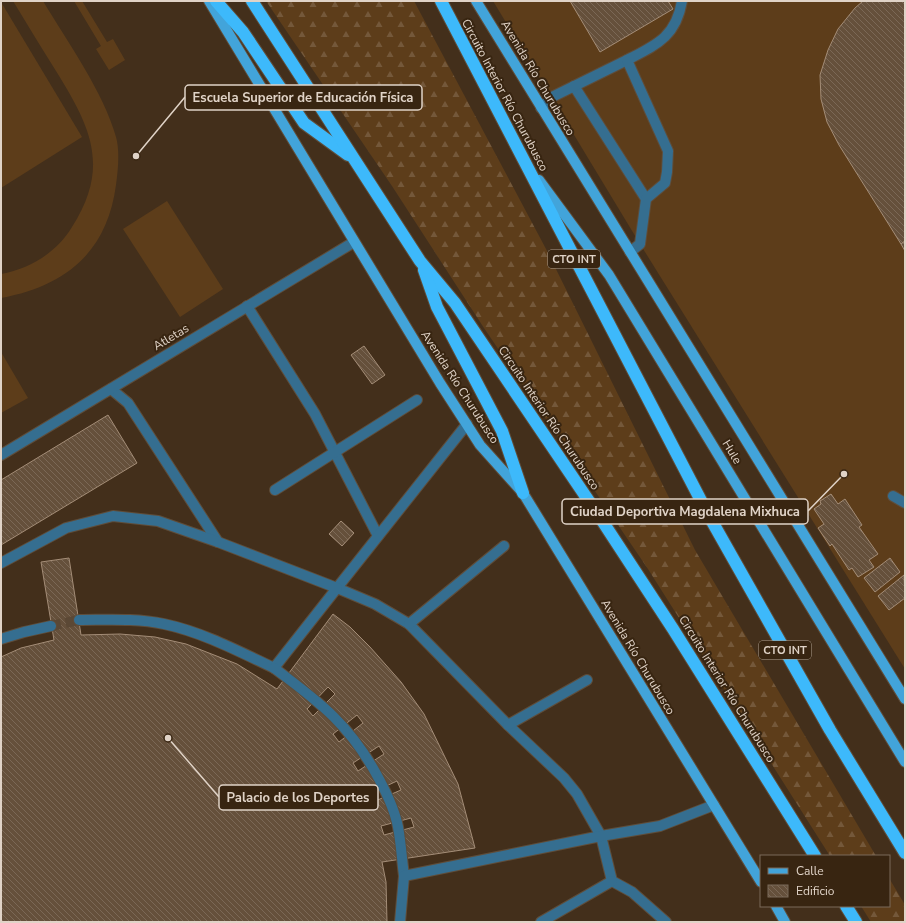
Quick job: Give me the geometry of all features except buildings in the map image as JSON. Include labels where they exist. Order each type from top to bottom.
[{"type":"highway","points":[[216,1],[243,32],[304,123],[353,158]]},
{"type":"highway","name":"Circuito Interior Río Churubusco","points":[[252,1],[420,261],[455,303],[596,512],[814,855]]},
{"type":"highway","name":"Circuito Interior Río Churubusco","points":[[441,1],[709,516],[830,730],[905,853]]},
{"type":"highway","points":[[420,261],[437,307],[502,431],[523,492]]},
{"type":"highway","points":[[847,907],[856,922]]},
{"type":"main road","name":"Avenida Río Churubusco","points":[[209,1],[354,242],[480,445],[523,492],[760,880]]},
{"type":"main road","name":"Avenida Río Churubusco","points":[[476,1],[905,699]]},
{"type":"main road","name":"Hule","points":[[526,163],[610,275],[905,762]]},
{"type":"main road","points":[[777,907],[785,922]]},
{"type":"street","points":[[541,108],[552,97],[627,60],[665,39],[672,29],[682,1]]},
{"type":"street","points":[[627,60],[668,151],[668,172],[665,183],[646,199]]},
{"type":"street","points":[[574,86],[646,199],[640,244],[630,252]]},
{"type":"street","name":"Atletas","points":[[1,455],[354,242]]},
{"type":"street","points":[[247,306],[315,414],[336,452],[378,536]]},
{"type":"street","points":[[110,389],[128,403],[218,542]]},
{"type":"street","points":[[275,490],[417,400]]},
{"type":"street","points":[[274,668],[467,424]]},
{"type":"street","points":[[893,496],[905,503]]},
{"type":"street","points":[[1,563],[66,528],[113,516],[158,521],[218,542],[338,588],[375,604],[409,624],[508,725],[568,783],[577,794],[601,836],[612,881],[632,892],[666,922]]},
{"type":"street","points":[[409,624],[504,546]]},
{"type":"street","points":[[79,620],[122,619],[164,624],[218,641],[274,668],[320,702],[347,729],[369,760],[386,792],[398,826],[404,876],[400,922]]},
{"type":"street","points":[[1,639],[51,626]]},
{"type":"street","points":[[508,725],[587,680]]},
{"type":"street","points":[[404,876],[601,836],[660,826],[714,806]]},
{"type":"street","points":[[541,922],[612,881]]},
{"type":"green space","points":[[13,1],[43,1],[94,85],[103,103],[116,137],[118,161],[116,185],[111,209],[103,229],[93,247],[80,262],[64,275],[45,285],[1,298],[1,274],[12,272],[32,264],[51,252],[66,236],[84,205],[91,185],[93,165],[91,147],[86,128],[78,110]]},
{"type":"green space","points":[[74,1],[82,1],[107,42],[113,39],[125,60],[109,70],[96,49],[101,46]]},
{"type":"green space","points":[[266,1],[414,1],[546,249],[695,550],[875,855],[829,855],[648,569],[484,328],[392,186]]},
{"type":"green space","points":[[493,1],[905,1],[905,669],[640,244]]},
{"type":"green space","points":[[1,2],[82,137],[1,188]]},
{"type":"green space","points":[[167,201],[223,289],[180,317],[123,229]]},
{"type":"green space","points":[[1,352],[28,398],[1,413]]},
{"type":"green space","points":[[890,880],[905,905],[905,922],[871,922],[862,907],[890,907]]},
{"type":"tunnel","points":[[51,626],[79,620]]},
{"type":"place","name":"Escuela Superior de Educación Física","points":[[136,156]]},
{"type":"place","name":"Ciudad Deportiva Magdalena Mixhuca","points":[[844,474]]},
{"type":"place","name":"Palacio de los Deportes","points":[[168,738]]}]
